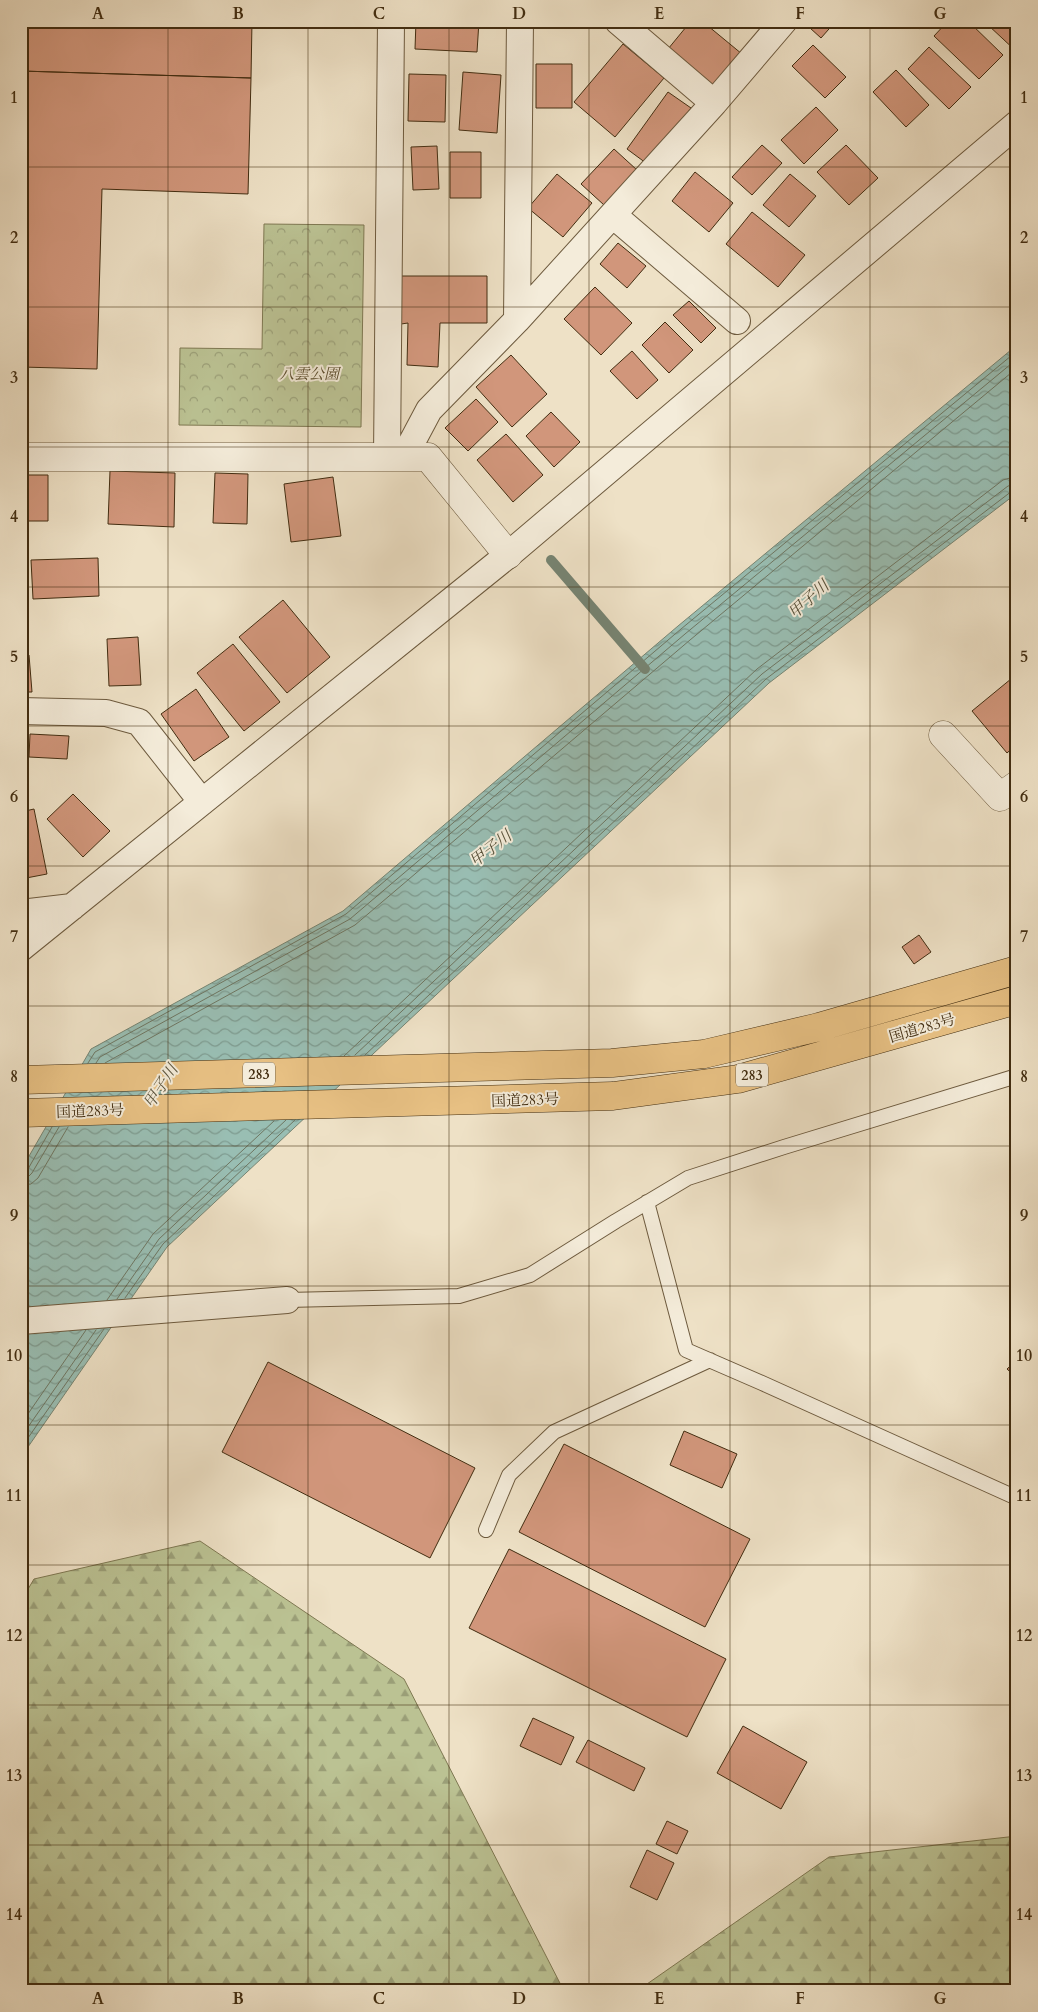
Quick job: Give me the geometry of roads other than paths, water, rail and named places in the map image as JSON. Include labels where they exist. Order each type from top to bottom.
[{"type":"highway","name":"国道283号","points":[[21,1080],[612,1063],[704,1054],[819,1027],[1017,970]]},
{"type":"highway","name":"国道283号","points":[[21,1113],[613,1096],[738,1078],[1017,1000]]},
{"type":"street","points":[[391,21],[396,457]]},
{"type":"street","points":[[518,320],[520,21]]},
{"type":"street","points":[[618,21],[714,104]]},
{"type":"street","points":[[396,457],[429,410],[518,320],[714,104],[784,21]]},
{"type":"street","points":[[21,948],[508,555],[1017,124]]},
{"type":"street","points":[[613,215],[737,321]]},
{"type":"street","points":[[21,457],[428,457],[508,555]]},
{"type":"street","points":[[21,711],[106,714],[139,722],[202,802]]},
{"type":"street","points":[[943,735],[1000,797],[1017,785]]},
{"type":"street","points":[[21,914],[72,908]]},
{"type":"street","points":[[21,1321],[287,1300]]},
{"type":"lane","points":[[287,1300],[459,1296],[530,1275],[688,1178],[1017,1076]]},
{"type":"lane","points":[[647,1202],[686,1350],[1017,1498]]},
{"type":"lane","points":[[486,1530],[509,1475],[554,1432],[710,1360]]},
{"type":"water","name":"甲子川","points":[[1017,345],[1017,493],[769,683],[167,1247],[21,1457],[21,1170],[91,1049],[343,911],[678,626]]},
{"type":"waterway","points":[[551,560],[645,669]]},
{"type":"park label","name":"八雲公園","points":[[309,374]]}]
